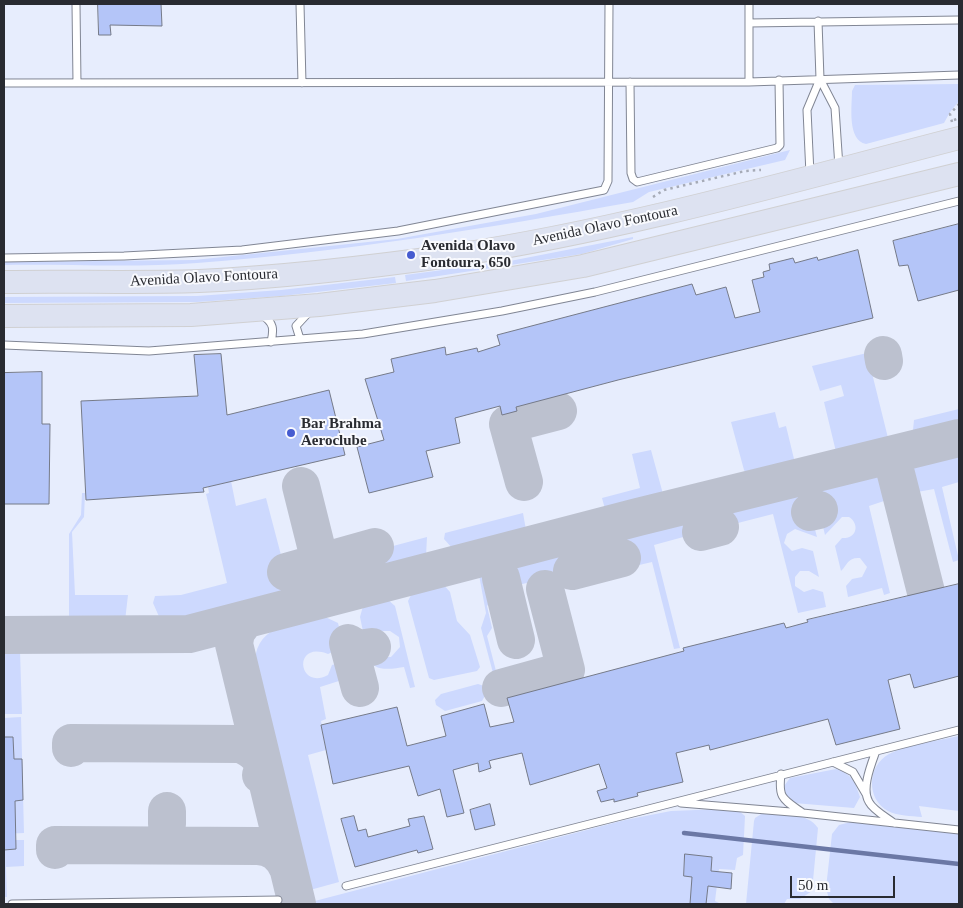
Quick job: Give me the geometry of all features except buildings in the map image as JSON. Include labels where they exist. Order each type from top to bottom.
[{"type":"main road","name":"Avenida Olavo Fontoura","points":[[4,282],[199,281],[294,274],[412,261],[566,235],[671,212],[932,145],[955,130]]},
{"type":"main road","points":[[928,182],[922,176],[918,162],[924,152],[932,145]]},
{"type":"main road","points":[[874,161],[883,167],[885,178],[876,195]]},
{"type":"main road","points":[[4,316],[191,315],[319,305],[444,289],[583,266],[959,174]]},
{"type":"lane","points":[[76,4],[76,83]]},
{"type":"lane","points":[[300,4],[302,83]]},
{"type":"lane","points":[[4,258],[124,256],[242,250],[398,231],[600,191],[608,185],[609,4]]},
{"type":"lane","points":[[749,4],[749,82]]},
{"type":"lane","points":[[749,23],[959,20]]},
{"type":"lane","points":[[810,176],[808,110],[820,78],[818,21]]},
{"type":"lane","points":[[4,84],[749,82],[820,78],[959,75]]},
{"type":"lane","points":[[820,78],[835,108],[839,169]]},
{"type":"lane","points":[[630,82],[631,173],[633,179],[637,182],[777,148],[780,142],[779,80]]},
{"type":"lane","points":[[4,345],[149,351],[363,334],[502,311],[595,292],[959,201]]},
{"type":"lane","points":[[300,338],[296,326],[308,312],[319,305]]},
{"type":"lane","points":[[255,311],[271,321],[274,328],[271,342]]},
{"type":"lane","points":[[346,886],[959,730]]},
{"type":"lane","points":[[867,797],[868,774],[876,751]]},
{"type":"lane","points":[[833,762],[853,772],[870,804],[894,823]]},
{"type":"lane","points":[[781,774],[779,791],[785,801],[803,813]]},
{"type":"lane","points":[[673,803],[803,813],[959,830]]},
{"type":"lane","points":[[12,904],[278,900]]},
{"type":"path","points":[[955,130],[950,114],[959,104]]},
{"type":"shaded area","points":[[959,84],[959,101],[944,123],[866,144],[856,136],[851,113],[852,91],[855,85]]},
{"type":"shaded area","points":[[790,150],[785,160],[649,192],[633,202],[416,238],[361,246],[197,263],[125,266],[4,265],[4,262],[194,260],[397,239],[536,214]]},
{"type":"shaded area","points":[[633,237],[633,239],[582,254],[406,281],[405,275],[510,261]]},
{"type":"shaded area","points":[[395,277],[396,283],[282,296],[197,302],[4,303],[4,297],[197,296],[281,290]]},
{"type":"shaded area","points":[[867,353],[889,442],[837,456],[824,402],[844,396],[841,385],[820,391],[812,366]]},
{"type":"shaded area","points":[[959,409],[959,428],[921,436],[913,430],[914,420]]},
{"type":"shaded area","points":[[775,412],[779,428],[786,426],[795,463],[793,467],[756,476],[748,476],[744,470],[731,422]]},
{"type":"shaded area","points":[[651,450],[663,494],[605,509],[602,498],[640,488],[632,454]]},
{"type":"shaded area","points":[[954,451],[959,454],[959,482],[942,487],[959,560],[953,562],[934,489],[917,492],[912,486],[909,473],[912,461]]},
{"type":"shaded area","points":[[875,470],[881,476],[886,488],[884,501],[869,506],[890,593],[884,595],[882,588],[848,597],[846,586],[852,579],[862,577],[867,567],[860,558],[856,558],[849,562],[841,571],[835,546],[842,538],[847,538],[854,534],[855,523],[849,517],[842,517],[825,535],[814,489],[819,484]]},
{"type":"shaded area","points":[[231,481],[236,506],[266,498],[291,593],[188,620],[161,621],[153,603],[155,596],[181,595],[227,583],[206,494],[209,493],[208,487]]},
{"type":"shaded area","points":[[795,490],[805,492],[817,537],[795,529],[787,534],[784,543],[792,551],[802,548],[813,551],[819,577],[809,571],[800,571],[795,577],[795,586],[804,592],[813,589],[823,592],[826,607],[798,613],[773,514],[730,525],[722,521],[721,515],[724,509]]},
{"type":"shaded area","points":[[82,493],[85,493],[84,517],[72,532],[75,595],[128,595],[125,621],[69,621],[69,534],[81,515]]},
{"type":"shaded area","points":[[523,513],[526,530],[453,549],[444,539],[445,533]]},
{"type":"shaded area","points":[[691,518],[698,525],[698,533],[654,545],[680,648],[674,649],[652,562],[635,566],[626,564],[621,557],[619,545],[626,535]]},
{"type":"shaded area","points":[[427,537],[426,556],[383,568],[378,550]]},
{"type":"shaded area","points":[[560,553],[571,566],[572,571],[567,583],[538,590],[535,581],[514,586],[512,575],[516,564]]},
{"type":"shaded area","points":[[481,573],[487,579],[492,589],[491,601],[487,606],[492,628],[487,636],[503,698],[500,699],[481,628],[486,613],[479,575]]},
{"type":"shaded area","points":[[442,583],[450,592],[457,621],[470,635],[480,667],[477,671],[434,680],[429,678],[408,601],[413,591]]},
{"type":"shaded area","points":[[386,598],[395,606],[415,687],[410,688],[404,667],[394,669],[382,668],[373,665],[370,661],[369,655],[375,653],[382,657],[391,657],[400,647],[399,637],[390,631],[379,631],[372,641],[365,641],[360,617],[363,606]]},
{"type":"shaded area","points":[[321,615],[338,623],[344,647],[328,654],[316,652],[309,654],[304,659],[305,672],[310,676],[318,678],[328,675],[332,665],[346,661],[349,666],[342,680],[320,687],[326,719],[321,721],[326,750],[308,755],[339,882],[310,890],[255,660],[258,648],[270,632],[279,627]]},
{"type":"shaded area","points":[[4,651],[20,651],[22,714],[4,714]]},
{"type":"shaded area","points":[[478,684],[484,686],[486,694],[482,701],[445,711],[436,705],[435,700],[441,694]]},
{"type":"shaded area","points":[[21,717],[24,833],[4,834],[4,718]]},
{"type":"shaded area","points":[[959,736],[959,811],[919,806],[922,817],[905,816],[888,811],[881,806],[873,791],[872,782],[876,766],[882,759],[905,748]]},
{"type":"shaded area","points":[[836,769],[846,773],[856,787],[860,797],[854,808],[794,803],[786,795],[784,786],[790,778]]},
{"type":"shaded area","points":[[721,809],[739,811],[745,816],[743,855],[737,858],[735,870],[719,869],[715,901],[721,904],[311,904],[311,902],[625,820],[671,811]]},
{"type":"shaded area","points":[[763,813],[801,817],[808,819],[818,828],[812,891],[800,899],[787,899],[784,904],[746,904],[754,821],[755,818]]},
{"type":"shaded area","points":[[851,822],[959,834],[959,904],[833,903],[829,899],[826,888],[832,834],[839,825]]},
{"type":"shaded area","points":[[4,840],[24,840],[24,866],[6,867],[7,897],[4,897]]},
{"type":"waterway","points":[[684,833],[959,864]]},
{"type":"taxiway","points":[[883,355],[884,361]]},
{"type":"taxiway","points":[[524,482],[508,424],[558,411]]},
{"type":"taxiway","points":[[4,635],[189,634],[638,517],[959,438]]},
{"type":"taxiway","points":[[894,466],[926,592]]},
{"type":"taxiway","points":[[301,486],[320,562]]},
{"type":"taxiway","points":[[810,512],[819,510]]},
{"type":"taxiway","points":[[701,532],[720,527]]},
{"type":"taxiway","points":[[286,572],[375,547]]},
{"type":"taxiway","points":[[572,571],[622,558]]},
{"type":"taxiway","points":[[501,578],[516,640]]},
{"type":"taxiway","points":[[501,688],[566,670],[545,589]]},
{"type":"taxiway","points":[[245,620],[236,632],[234,644],[297,904]]},
{"type":"taxiway","points":[[360,688],[348,643],[358,649],[372,647]]},
{"type":"taxiway","points":[[71,748],[71,743],[240,744],[254,752],[261,760],[261,775]]},
{"type":"taxiway","points":[[167,811],[167,824]]},
{"type":"taxiway","points":[[55,850],[55,845],[258,846],[276,852],[288,868]]},
{"type":"place","name":"Avenida Olavo Fontoura, 650","points":[[411,255]]},
{"type":"place","name":"Bar Brahma Aeroclube","points":[[291,433]]}]
